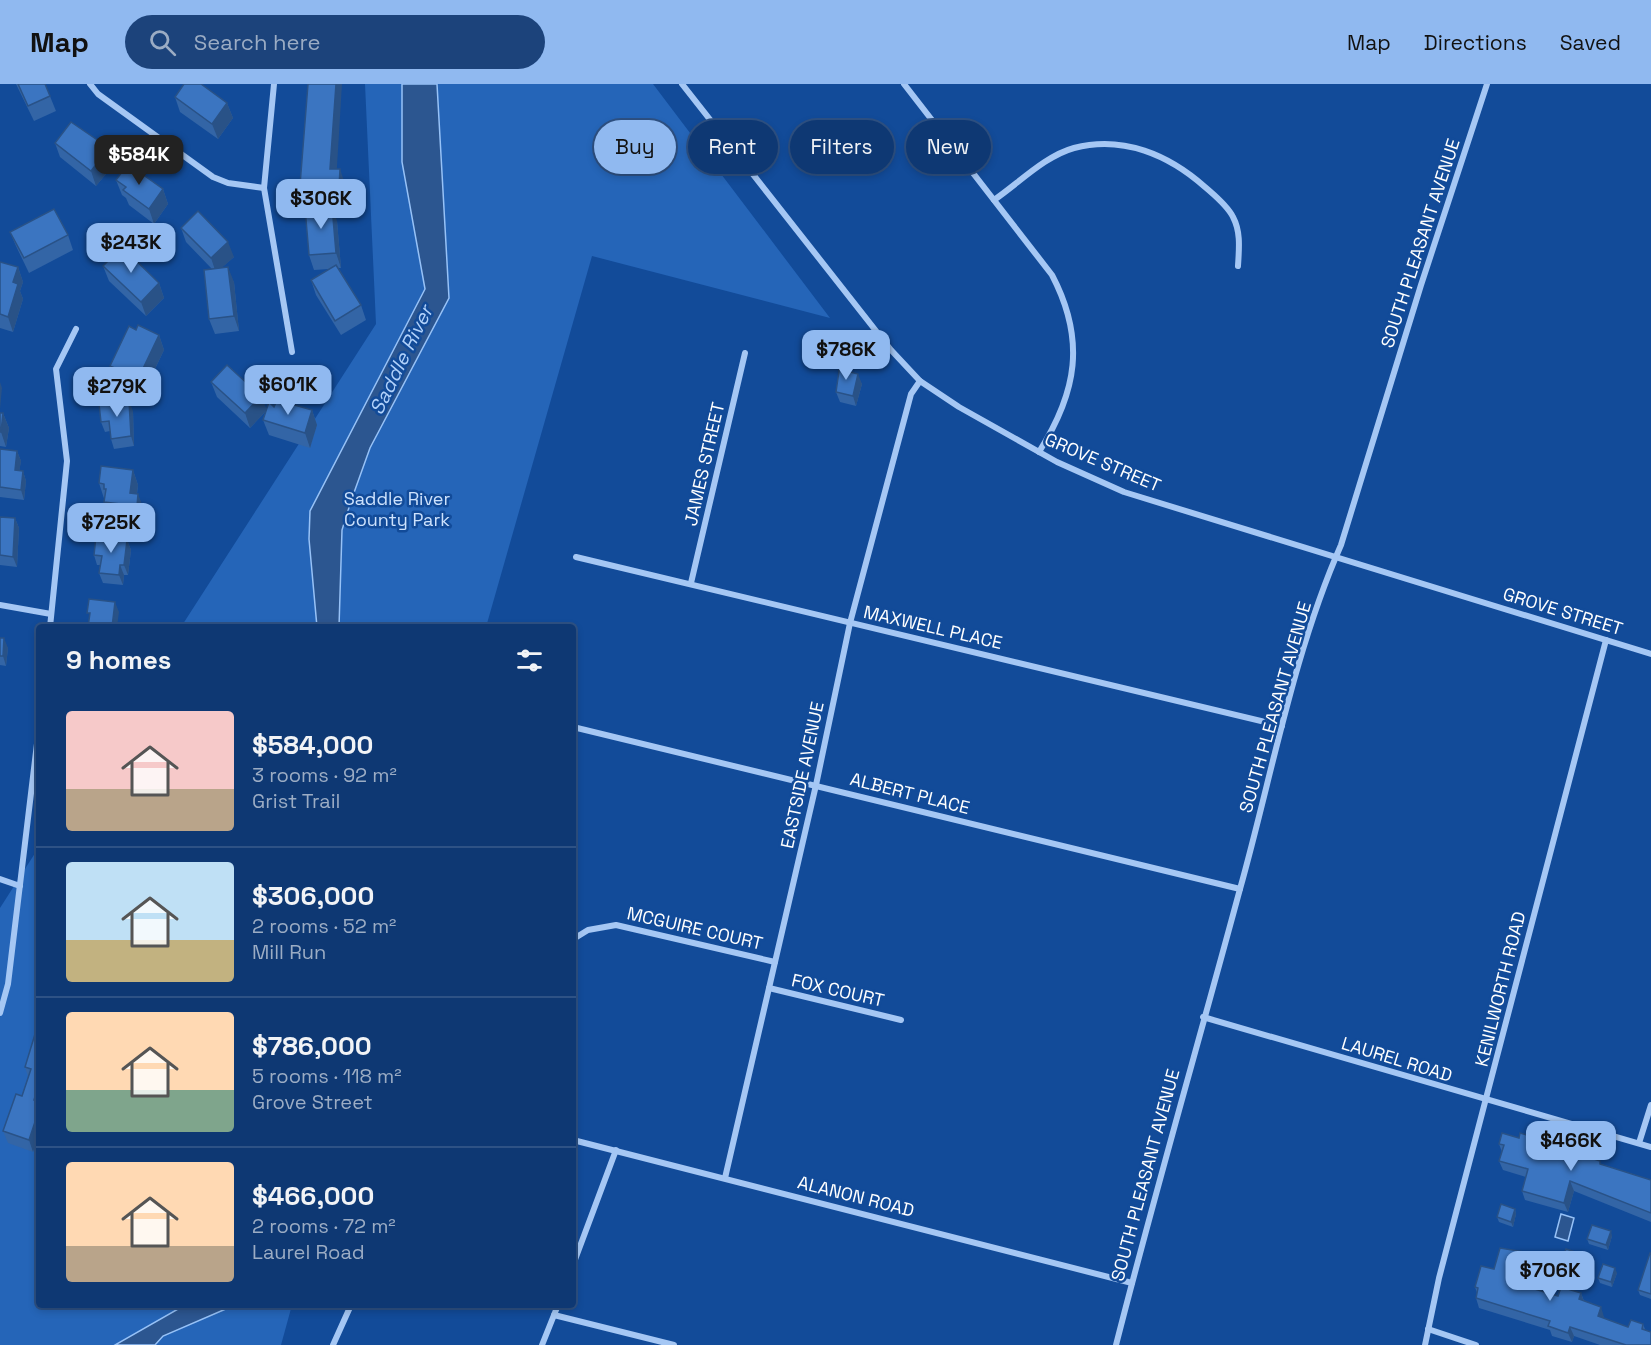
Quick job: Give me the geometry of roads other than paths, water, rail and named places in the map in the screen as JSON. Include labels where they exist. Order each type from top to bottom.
[{"type":"street","points":[[90,84],[98,94],[213,177],[228,183],[264,188]]},
{"type":"street","points":[[274,84],[264,188],[292,351]]},
{"type":"street","name":"GROVE STREET","points":[[682,84],[891,350],[920,381],[1039,452],[1124,492],[1651,654]]},
{"type":"street","points":[[904,84],[1052,275],[1070,317],[1074,341],[1073,365],[1068,388],[1063,409],[1039,452]]},
{"type":"street","name":"SOUTH PLEASANT AVENUE","points":[[1116,1345],[1282,726],[1487,84]]},
{"type":"street","points":[[994,200],[1055,156],[1072,148],[1113,143],[1137,148],[1167,159],[1216,196],[1233,217],[1240,240],[1238,266]]},
{"type":"street","points":[[50,624],[67,461],[56,369],[76,329]]},
{"type":"street","name":"JAMES STREET","points":[[691,583],[745,353]]},
{"type":"street","name":"EASTSIDE AVENUE","points":[[725,1178],[816,785],[850,623],[911,394],[920,381]]},
{"type":"street","name":"MAXWELL PLACE","points":[[576,557],[1282,726]]},
{"type":"street","points":[[0,605],[51,614]]},
{"type":"street","name":"KENILWORTH ROAD","points":[[1425,1345],[1606,640]]},
{"type":"street","name":"ALBERT PLACE","points":[[576,728],[1240,889]]},
{"type":"street","points":[[0,1013],[8,984],[36,752]]},
{"type":"street","points":[[0,879],[20,886]]},
{"type":"street","name":"MCGUIRE COURT","points":[[576,937],[588,930],[616,925],[775,962]]},
{"type":"street","name":"FOX COURT","points":[[769,988],[901,1020]]},
{"type":"street","name":"LAUREL ROAD","points":[[1203,1017],[1651,1147]]},
{"type":"street","points":[[1639,1143],[1651,1106]]},
{"type":"street","name":"ALANON ROAD","points":[[576,1141],[1132,1283]]},
{"type":"street","points":[[576,1256],[616,1150]]},
{"type":"street","points":[[333,1345],[350,1308]]},
{"type":"street","points":[[542,1345],[557,1308]]},
{"type":"street","points":[[554,1315],[674,1345]]},
{"type":"street","points":[[1428,1329],[1476,1345]]},
{"type":"water","name":"Saddle River","points":[[402,84],[437,84],[449,298],[370,448],[351,501],[342,530],[339,624],[317,624],[309,539],[310,511],[425,289],[402,162]]},
{"type":"water","points":[[1561,1214],[1574,1218],[1568,1241],[1555,1237]]},
{"type":"water","points":[[180,1308],[228,1308],[163,1336],[155,1345],[115,1345]]},
{"type":"park label","name":"Saddle River County Park","points":[[397,508]]}]
